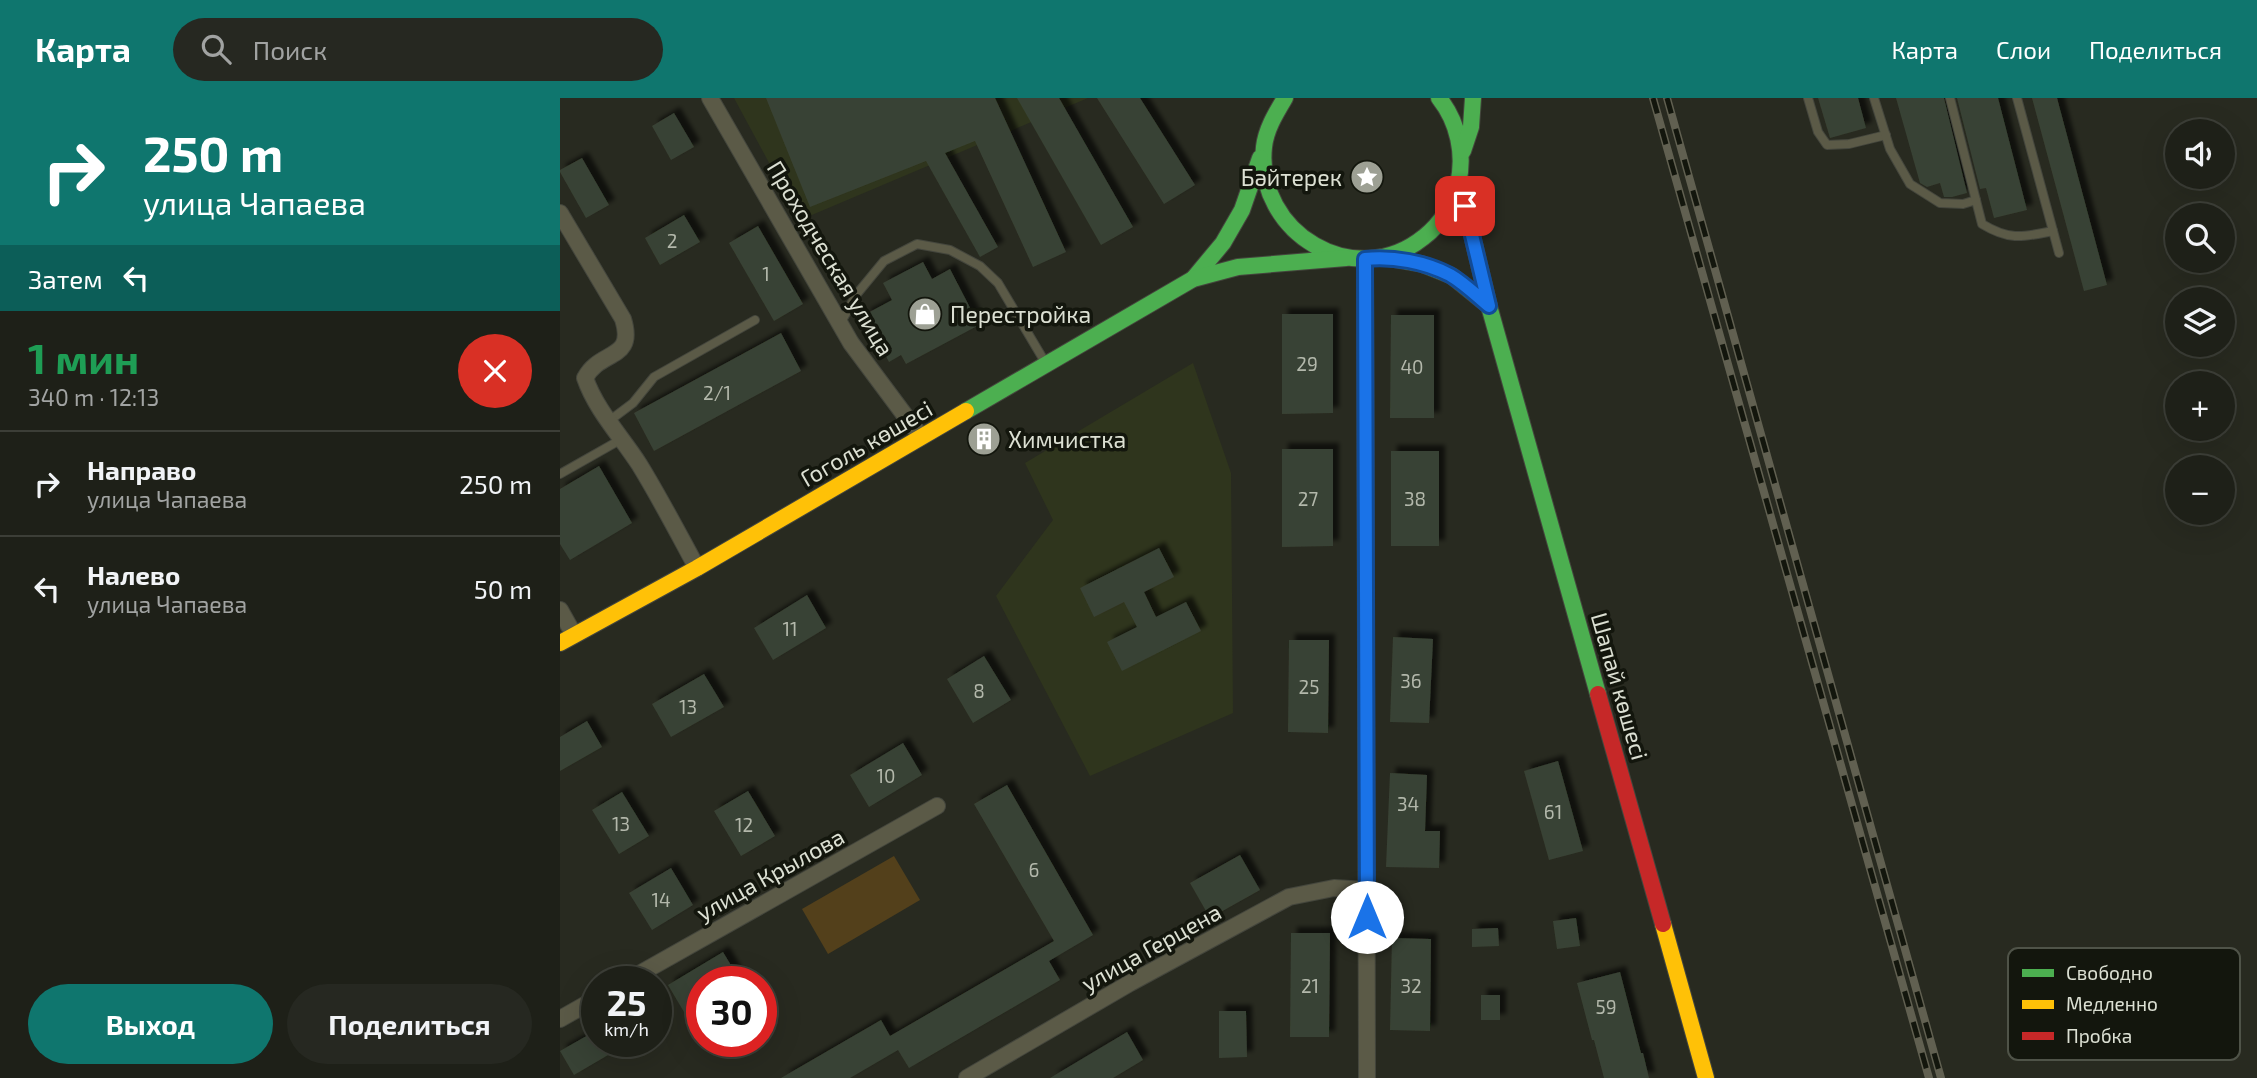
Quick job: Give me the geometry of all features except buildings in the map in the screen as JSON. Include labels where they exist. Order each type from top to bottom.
[{"type":"main road","points":[[1193,279],[1223,243],[1242,210],[1268,130],[1285,98]]},
{"type":"main road","points":[[1439,98],[1456,126],[1462,153]]},
{"type":"main road","points":[[1193,279],[1238,267],[1382,257],[1418,243],[1444,216],[1454,199],[1462,153],[1471,127],[1473,98]]},
{"type":"main road","points":[[1264,148],[1266,185],[1283,219],[1310,245],[1346,258]]},
{"type":"main road","name":"Шапай көшесі","points":[[1459,181],[1489,306],[1706,1078]]},
{"type":"main road","points":[[1382,257],[1422,264],[1452,276],[1489,306]]},
{"type":"main road","name":"Гоголь көшесі","points":[[567,639],[696,568],[1193,279]]},
{"type":"street","name":"Проходческая улица","points":[[710,98],[851,343],[921,437]]},
{"type":"street","points":[[560,213],[623,319],[627,334],[623,347],[590,368],[585,378],[588,388],[620,440],[638,462],[696,568]]},
{"type":"street","points":[[1365,259],[1367,1078]]},
{"type":"street","points":[[560,610],[567,639]]},
{"type":"street","name":"улица Крылова","points":[[653,966],[937,806]]},
{"type":"street","name":"улица Герцена","points":[[967,1078],[1289,897],[1334,888],[1367,890]]},
{"type":"street","points":[[560,1018],[581,1007]]},
{"type":"lane","points":[[1808,98],[1818,132],[1827,145],[1849,144],[1886,135]]},
{"type":"lane","points":[[1874,98],[1890,149],[1910,184],[1940,202],[1963,204],[1976,200]]},
{"type":"lane","points":[[1950,98],[1982,224],[1997,233],[2020,237],[2053,231]]},
{"type":"lane","points":[[2017,98],[2059,253]]},
{"type":"lane","points":[[841,324],[856,295],[884,261],[917,243],[950,250],[980,266],[998,283],[1047,364]]},
{"type":"lane","points":[[609,421],[633,403],[654,377],[755,320]]},
{"type":"lane","points":[[560,474],[620,440]]},
{"type":"shaded area","points":[[734,98],[1088,98],[800,220]]},
{"type":"shaded area","points":[[1193,363],[1231,473],[1233,713],[1090,776],[996,596],[1053,520],[1025,463]]},
{"type":"shaded area","points":[[894,856],[920,900],[828,954],[802,909]]},
{"type":"railway","points":[[1653,98],[1929,1078]]},
{"type":"railway","points":[[1667,98],[1941,1078]]},
{"type":"traffic: fast","points":[[1285,98],[1269,128],[1264,147],[1265,178],[1276,205],[1292,228],[1315,245],[1341,256],[1369,259],[1397,253],[1424,237],[1441,220],[1453,199],[1460,173],[1460,150],[1451,117],[1439,98]]},
{"type":"traffic: fast","points":[[1463,151],[1471,127],[1473,98]]},
{"type":"traffic: fast","points":[[1193,279],[1223,243],[1242,210],[1260,158]]},
{"type":"traffic: fast","points":[[1459,181],[1489,306],[1598,694]]},
{"type":"traffic: fast","points":[[1382,257],[1422,264],[1452,276],[1489,306]]},
{"type":"traffic: fast","points":[[966,411],[1193,279],[1238,267],[1346,258]]},
{"type":"traffic: slow","points":[[560,643],[697,568],[966,411]]},
{"type":"traffic: slow","points":[[1663,924],[1706,1078]]},
{"type":"traffic: jam","points":[[1598,694],[1663,924]]},
{"type":"place","name":"Бәйтерек","points":[[1367,177]]},
{"type":"place","name":"Перестройка","points":[[925,314]]},
{"type":"place","name":"Химчистка","points":[[984,439]]},
{"type":"route","points":[[1367,917],[1365,259],[1382,257],[1422,264],[1452,276],[1489,306],[1465,206]]}]
